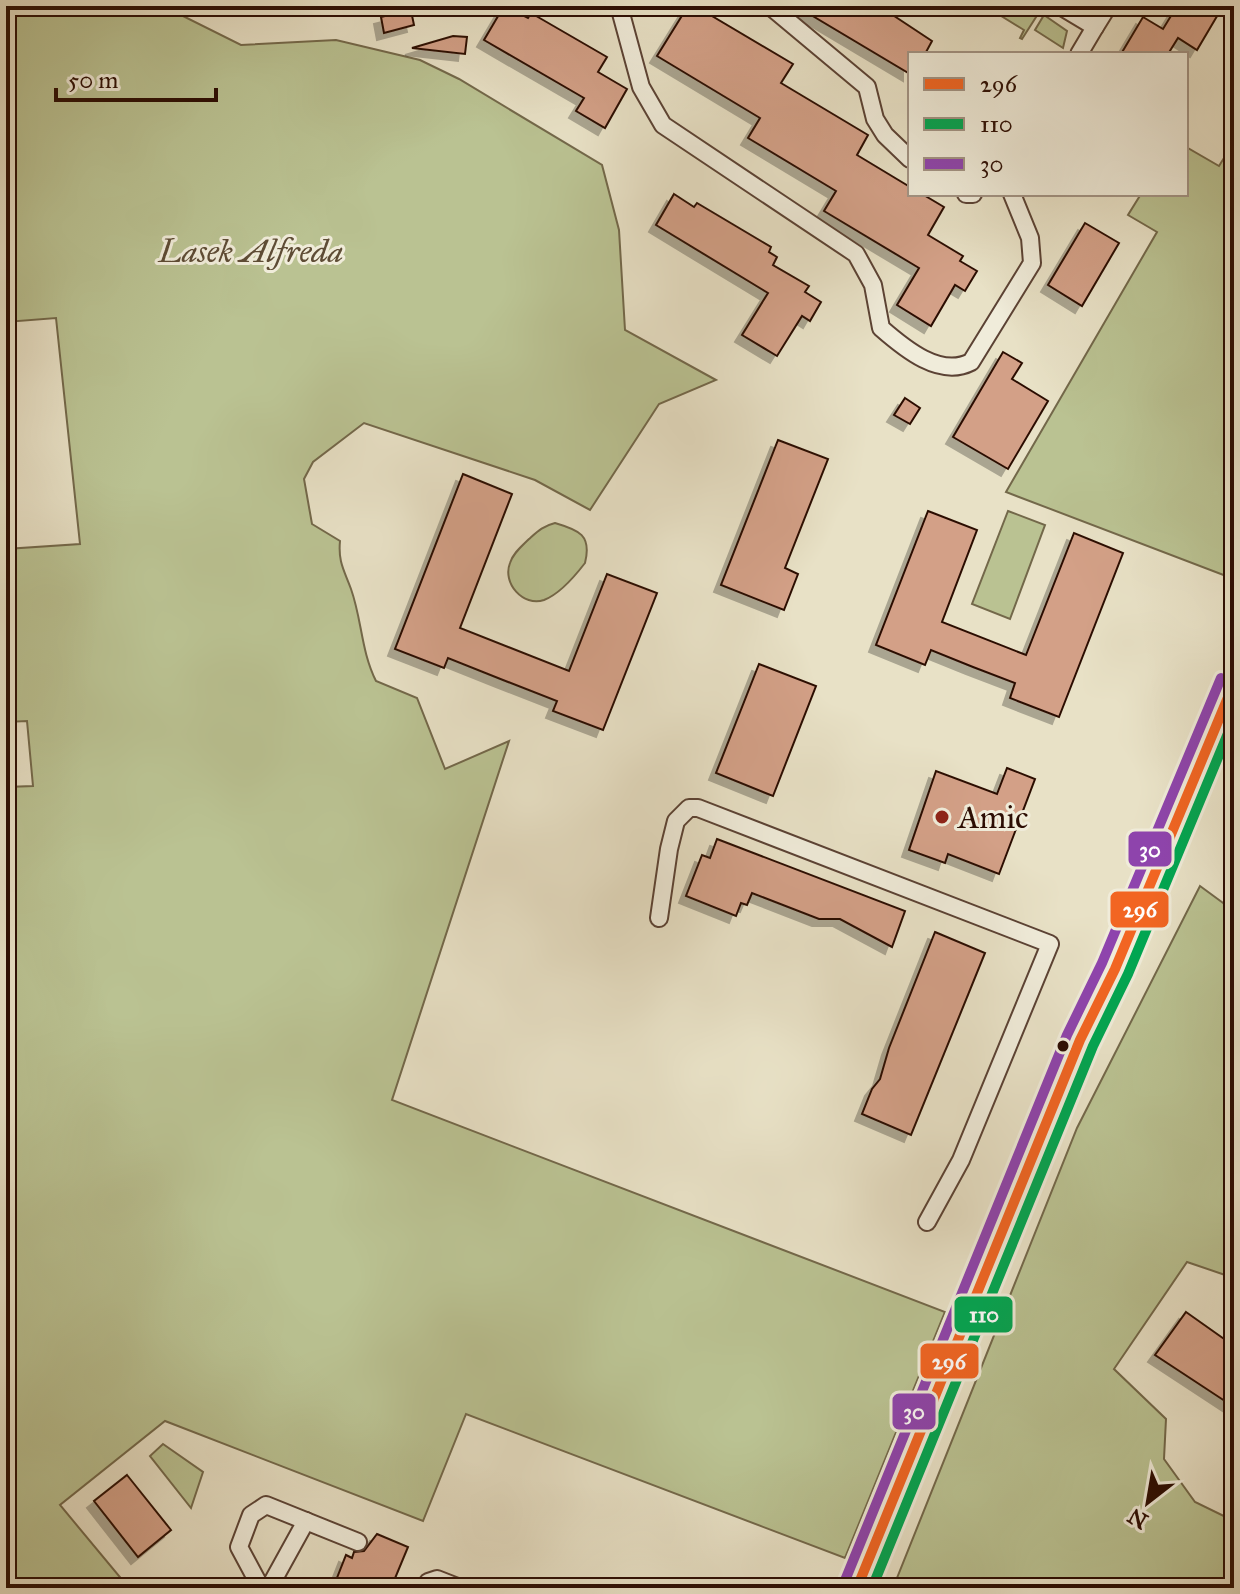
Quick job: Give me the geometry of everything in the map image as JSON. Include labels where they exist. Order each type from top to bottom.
[{"type":"street","points":[[619,6],[641,87],[663,125],[856,254],[873,285],[881,328],[942,368],[958,369],[971,362],[1032,263],[1030,238],[1013,196]]},
{"type":"street","points":[[770,6],[867,87],[875,119],[885,135],[908,157]]},
{"type":"street","points":[[1060,6],[1095,27]]},
{"type":"street","points":[[1080,52],[1108,6]]},
{"type":"street","points":[[857,1588],[1075,1052],[1115,969],[1234,683]]},
{"type":"street","points":[[659,918],[676,821],[689,808],[698,808],[1050,944],[961,1160],[927,1222]]},
{"type":"street","points":[[261,1588],[239,1547],[251,1515],[266,1505],[358,1542]]},
{"type":"street","points":[[269,1588],[306,1521]]},
{"type":"street","points":[[425,1588],[428,1582],[437,1579],[460,1588]]},
{"type":"green space","name":"Lasek Alfreda","points":[[6,6],[163,6],[241,45],[336,40],[420,60],[459,79],[602,165],[619,230],[625,330],[716,380],[659,404],[590,510],[535,480],[364,423],[313,462],[304,479],[312,524],[340,541],[342,566],[355,601],[367,658],[376,681],[417,698],[445,769],[509,741],[392,1100],[945,1312],[845,1558],[466,1414],[423,1521],[165,1421],[60,1505],[129,1588],[13,1588],[6,1579],[6,787],[33,786],[27,721],[6,722],[6,549],[80,544],[56,318],[6,322]]},
{"type":"green space","points":[[985,6],[1015,6],[1030,15],[1038,14],[1022,39],[1024,30]]},
{"type":"green space","points":[[1044,15],[1067,31],[1063,48],[1035,30]]},
{"type":"green space","points":[[1234,142],[1234,579],[1006,492],[1157,232],[1128,215],[1140,196],[1188,196],[1188,148],[1219,166]]},
{"type":"green space","points":[[1008,511],[1045,525],[1010,619],[972,604]]},
{"type":"green space","points":[[555,523],[582,535],[587,546],[585,563],[556,594],[544,600],[529,600],[516,592],[512,585],[508,571],[510,563],[515,553],[532,536]]},
{"type":"green space","points":[[1200,886],[1234,911],[1234,1278],[1187,1262],[1114,1369],[1166,1419],[1164,1459],[1195,1502],[1234,1521],[1234,1588],[893,1588],[1077,1128]]},
{"type":"green space","points":[[1007,1183],[971,1272],[978,1241]]},
{"type":"green space","points":[[163,1444],[203,1472],[191,1508],[150,1456]]},
{"type":"building","points":[[387,6],[410,6],[414,25],[384,33],[381,17],[389,15]]},
{"type":"building","points":[[504,6],[528,18],[531,13],[607,57],[598,72],[627,89],[605,128],[576,111],[584,98],[484,40]]},
{"type":"building","points":[[688,6],[695,6],[793,64],[781,83],[868,135],[857,155],[908,186],[908,196],[925,196],[944,207],[928,235],[963,256],[960,261],[977,271],[965,291],[955,285],[931,326],[897,305],[919,268],[824,211],[836,191],[748,138],[760,118],[657,56]]},
{"type":"building","points":[[796,6],[879,6],[932,41],[926,52],[908,52],[908,73]]},
{"type":"building","points":[[1177,6],[1223,6],[1197,50],[1178,38],[1169,52],[1122,52],[1143,17],[1163,29]]},
{"type":"building","points":[[453,36],[467,37],[465,54],[412,48]]},
{"type":"building","points":[[674,194],[694,207],[697,203],[771,247],[769,252],[777,257],[773,265],[809,286],[805,292],[821,302],[810,321],[802,316],[777,356],[742,335],[768,293],[656,225]]},
{"type":"building","points":[[1085,223],[1119,243],[1082,306],[1048,285]]},
{"type":"building","points":[[1003,352],[1022,363],[1012,379],[1048,401],[1008,469],[953,437]]},
{"type":"building","points":[[905,398],[920,408],[910,424],[894,415]]},
{"type":"building","points":[[778,440],[828,459],[785,568],[798,574],[784,610],[721,585]]},
{"type":"building","points":[[463,474],[512,494],[460,628],[569,671],[607,574],[657,593],[603,730],[553,711],[557,701],[448,658],[444,668],[395,649]]},
{"type":"building","points":[[928,511],[977,530],[942,622],[1026,655],[1074,533],[1123,553],[1059,717],[1010,698],[1015,683],[931,650],[925,665],[876,645]]},
{"type":"building","points":[[759,664],[816,686],[773,796],[716,773]]},
{"type":"building","points":[[1007,768],[1035,779],[999,874],[948,854],[945,863],[909,850],[936,771],[997,794]]},
{"type":"building","points":[[717,839],[905,911],[892,947],[840,919],[819,919],[752,893],[747,905],[741,903],[736,916],[686,896],[702,855],[710,858]]},
{"type":"building","points":[[935,932],[985,953],[911,1135],[862,1114],[872,1089],[880,1079],[889,1048]]},
{"type":"building","points":[[1186,1312],[1234,1346],[1234,1407],[1155,1355]]},
{"type":"building","points":[[127,1475],[171,1530],[138,1557],[94,1501]]},
{"type":"building","points":[[377,1534],[408,1547],[391,1588],[333,1588],[346,1555],[352,1558],[354,1552],[364,1551]]},
{"type":"transit line","name":"30","points":[[844,1583],[1067,1035],[1102,963],[1221,678]]},
{"type":"transit line","name":"296","points":[[857,1588],[1080,1040],[1115,969],[1234,683]]},
{"type":"transit line","name":"110","points":[[872,1588],[1093,1046],[1128,974],[1234,719]]},
{"type":"place","name":"Amic","points":[[942,817]]}]
